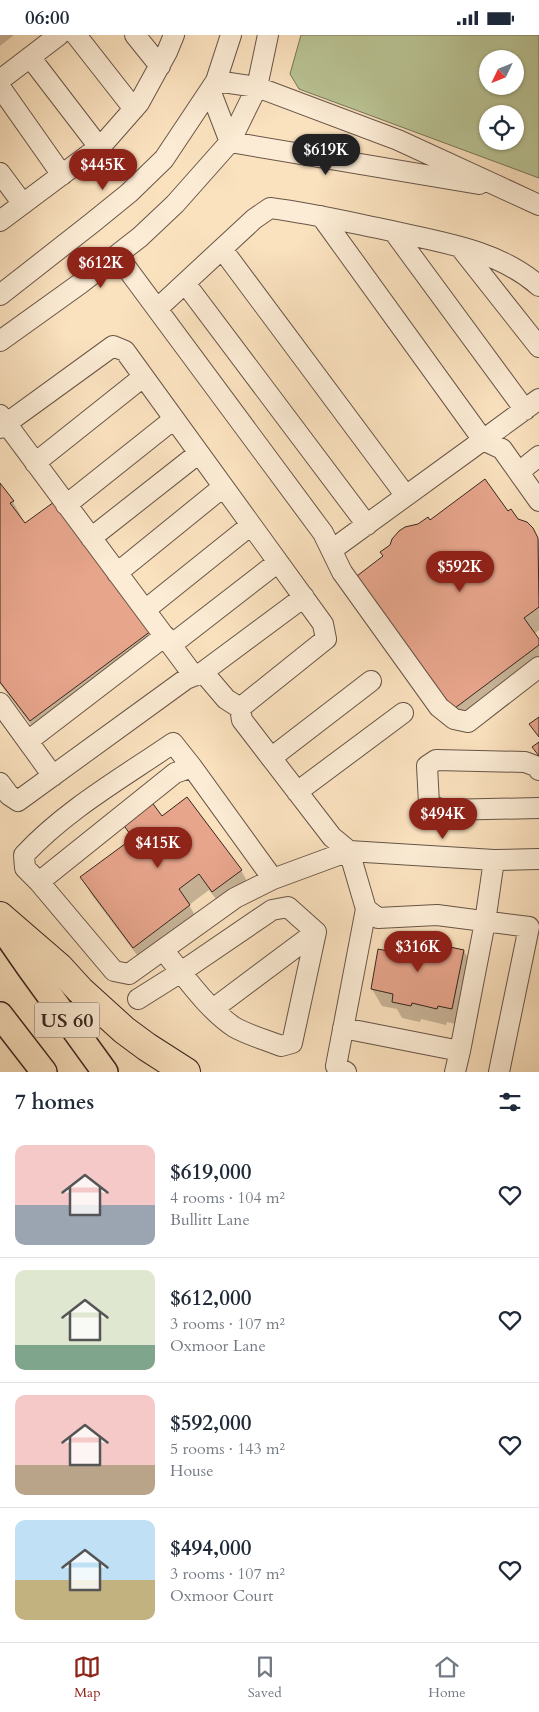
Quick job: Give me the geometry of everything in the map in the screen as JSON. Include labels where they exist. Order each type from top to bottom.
[{"type":"highway","points":[[0,916],[59,967],[80,990],[124,1030],[146,1047],[186,1072]]},
{"type":"main road","name":"US 60","points":[[0,925],[105,1072]]},
{"type":"main road","points":[[0,941],[29,967]]},
{"type":"main road","name":"US 60","points":[[0,1015],[44,1072]]},
{"type":"street","points":[[59,35],[2,76],[62,175]]},
{"type":"street","points":[[76,35],[134,109]]},
{"type":"street","points":[[135,35],[160,65]]},
{"type":"street","points":[[0,221],[99,147],[139,103],[174,35]]},
{"type":"street","points":[[0,295],[129,193],[164,159],[213,86],[231,35]]},
{"type":"street","points":[[0,341],[140,237],[175,204],[230,142],[257,87],[268,35]]},
{"type":"street","points":[[30,57],[99,147]]},
{"type":"street","points":[[213,86],[257,87],[398,140],[539,205]]},
{"type":"street","points":[[213,86],[230,142]]},
{"type":"street","points":[[230,142],[501,188]]},
{"type":"street","points":[[0,173],[23,204]]},
{"type":"street","points":[[157,309],[254,219],[270,208],[321,216],[479,251],[525,273],[539,286]]},
{"type":"street","points":[[321,216],[483,440],[502,449],[539,501]]},
{"type":"street","points":[[333,549],[532,405],[394,232]]},
{"type":"street","points":[[460,247],[539,347]]},
{"type":"street","points":[[222,249],[406,496]]},
{"type":"street","points":[[117,255],[323,533],[333,549],[342,572],[439,707],[454,719],[468,722],[539,667]]},
{"type":"street","points":[[185,283],[367,525]]},
{"type":"street","points":[[113,346],[125,351],[323,624],[326,639],[240,707],[226,699],[198,674],[168,641],[35,463],[2,422],[113,346]]},
{"type":"street","points":[[35,463],[143,377]]},
{"type":"street","points":[[66,505],[174,419]]},
{"type":"street","points":[[91,538],[199,453]]},
{"type":"street","points":[[519,472],[539,456]]},
{"type":"street","points":[[117,573],[223,487]]},
{"type":"street","points":[[145,610],[251,525]]},
{"type":"street","points":[[28,741],[278,562]]},
{"type":"street","points":[[0,783],[9,795],[18,801],[186,679],[198,674],[304,597]]},
{"type":"street","points":[[271,758],[371,681]]},
{"type":"street","points":[[0,703],[53,776]]},
{"type":"street","points":[[240,707],[242,721],[332,837],[350,851],[366,909],[336,1066],[346,1072]]},
{"type":"street","points":[[297,792],[403,713]]},
{"type":"street","points":[[273,879],[173,743],[68,814],[24,855],[25,868],[114,971],[129,974],[235,899],[273,879],[350,851],[494,861],[539,859]]},
{"type":"street","points":[[539,770],[538,767],[525,762],[436,760],[427,766],[428,804],[442,811],[539,807]]},
{"type":"street","points":[[39,882],[175,773],[192,767]]},
{"type":"street","points":[[454,1072],[460,1051],[485,922],[494,861]]},
{"type":"street","points":[[138,999],[272,910],[288,907],[316,932]]},
{"type":"street","points":[[366,909],[378,918],[437,915],[529,927],[499,1072]]},
{"type":"street","points":[[163,950],[213,1009],[235,1027],[281,1046],[292,1043],[316,932]]},
{"type":"street","points":[[213,1009],[316,932]]},
{"type":"street","points":[[343,1028],[460,1051]]},
{"type":"green space","points":[[301,35],[539,35],[539,178],[299,89],[290,74]]},
{"type":"building","points":[[485,479],[508,511],[511,509],[518,519],[527,522],[533,528],[538,538],[539,607],[524,618],[539,639],[539,645],[451,711],[353,579],[383,556],[380,552],[390,545],[392,539],[399,531],[405,527],[418,524],[428,517],[430,520]]},
{"type":"building","points":[[0,483],[14,501],[10,503],[25,523],[54,502],[151,631],[30,721],[0,682]]},
{"type":"building","points":[[539,717],[539,737],[529,724]]},
{"type":"building","points":[[539,742],[539,756],[532,747]]},
{"type":"building","points":[[187,797],[242,870],[212,892],[199,874],[179,889],[190,905],[133,948],[80,877],[133,838],[122,823],[151,801],[162,816]]},
{"type":"building","points":[[391,937],[416,943],[417,940],[464,950],[452,1009],[438,1006],[437,1009],[412,1003],[411,1006],[392,1002],[393,994],[371,989],[378,949],[388,951]]}]
